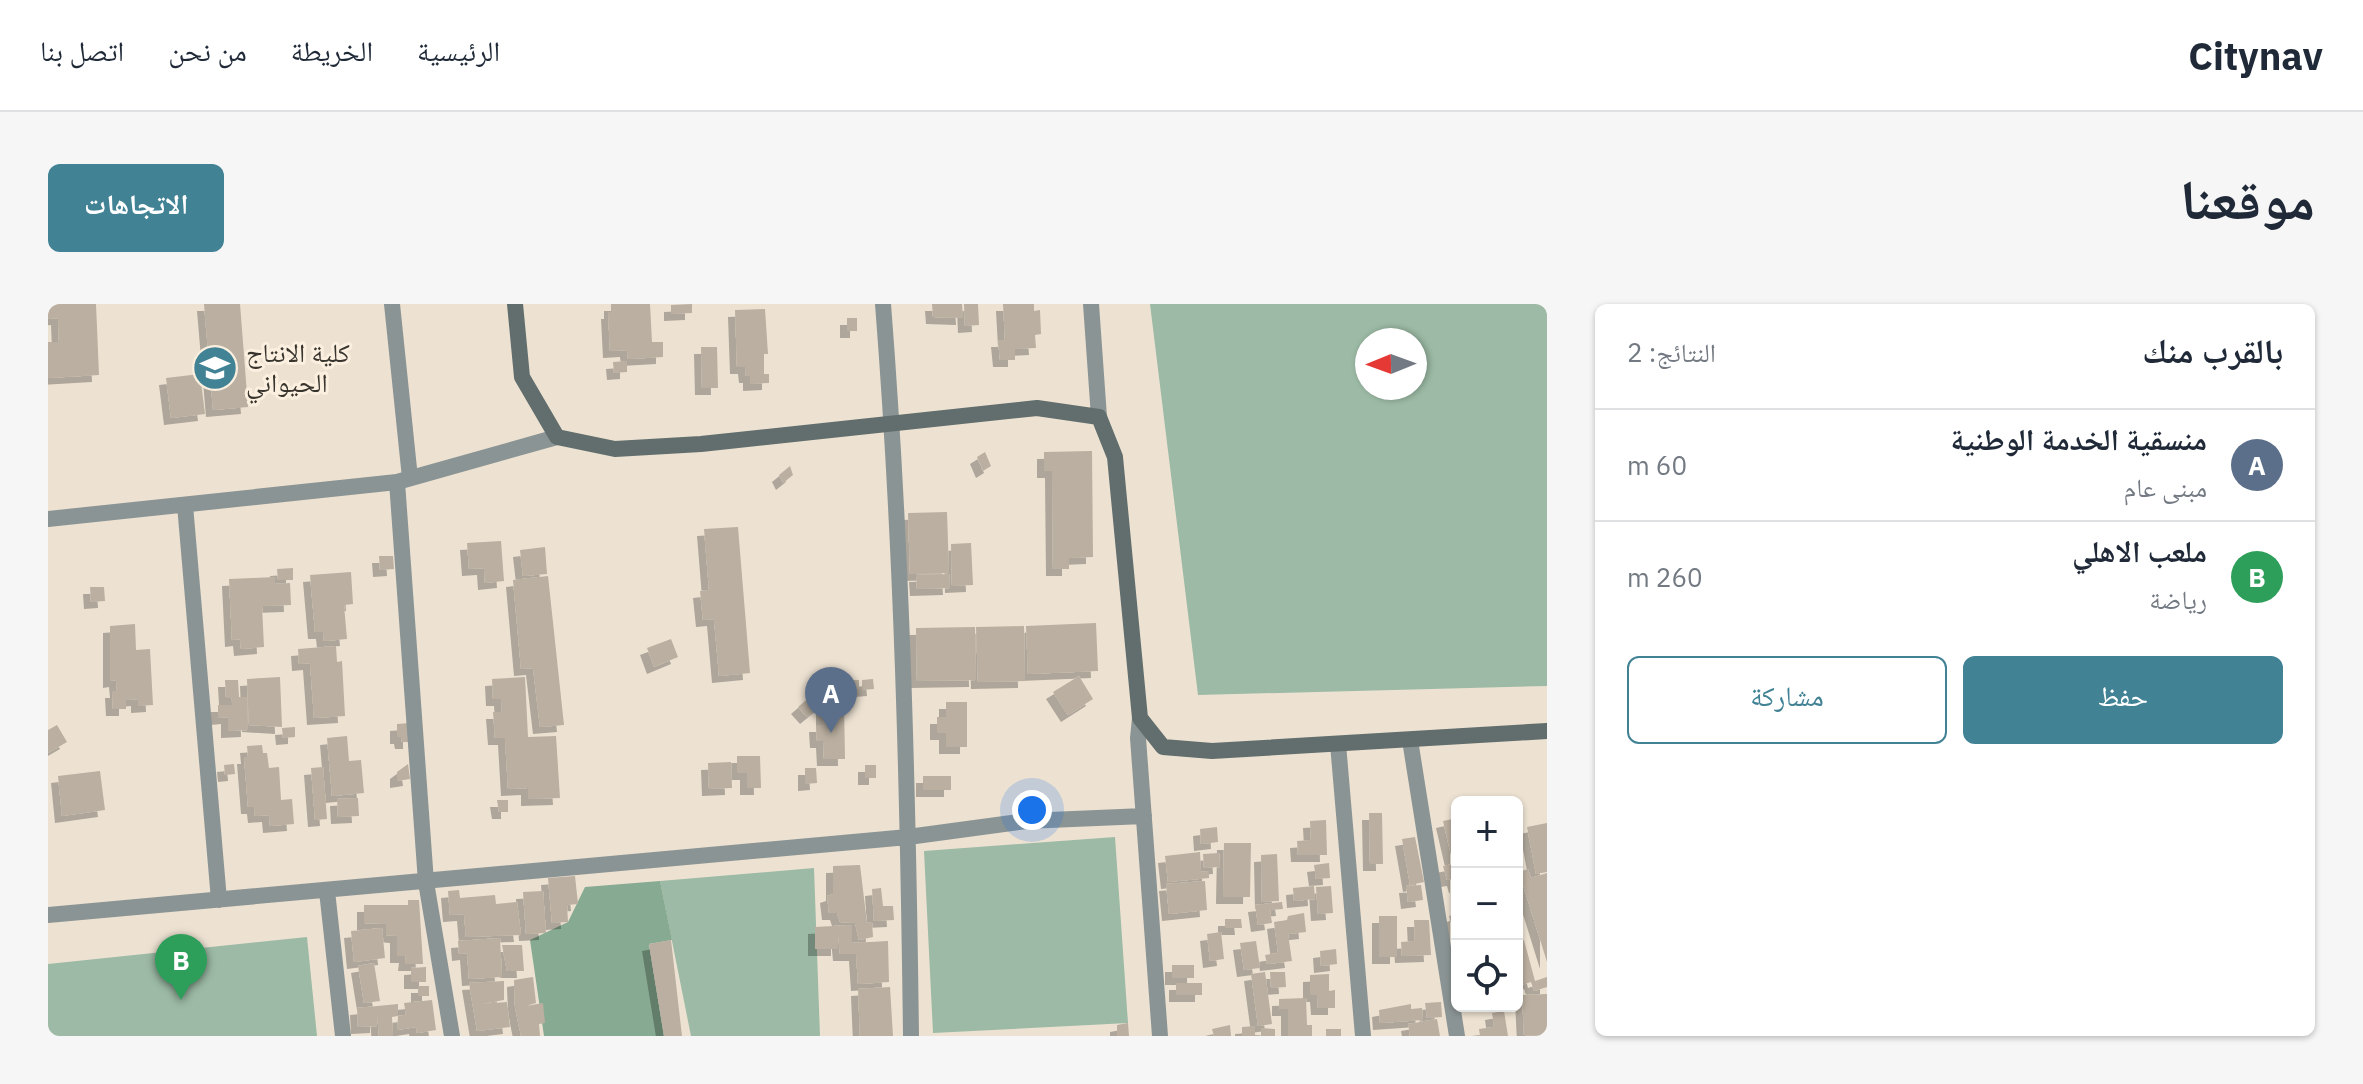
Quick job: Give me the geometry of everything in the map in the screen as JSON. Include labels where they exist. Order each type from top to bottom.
[{"type":"street","points":[[392,304],[426,882],[452,1036]]},
{"type":"street","points":[[515,304],[522,377],[557,437]]},
{"type":"street","points":[[883,304],[893,424],[908,837],[911,1036]]},
{"type":"street","points":[[1091,304],[1099,417],[1115,457],[1140,718],[1138,738],[1160,1036]]},
{"type":"street","points":[[48,519],[403,480],[557,437],[615,449],[701,444],[1037,408],[1099,417]]},
{"type":"street","points":[[185,505],[219,900]]},
{"type":"street","points":[[1140,718],[1163,747],[1212,751],[1547,731]]},
{"type":"street","points":[[1410,740],[1457,1036]]},
{"type":"street","points":[[1338,744],[1363,1036]]},
{"type":"street","points":[[48,915],[908,837],[1026,821],[1144,816]]},
{"type":"street","points":[[327,891],[343,1036]]},
{"type":"green space","points":[[1150,304],[1547,304],[1547,686],[1198,695]]},
{"type":"green space","points":[[1115,837],[1128,1023],[933,1033],[924,851]]},
{"type":"green space","points":[[814,868],[820,1036],[691,1036],[660,881]]},
{"type":"green space","points":[[660,881],[672,940],[649,944],[664,1036],[544,1036],[530,940],[568,922],[585,887]]},
{"type":"green space","points":[[307,937],[317,1036],[48,1036],[48,964]]},
{"type":"building","points":[[48,304],[96,304],[99,375],[48,378],[48,342],[59,342],[58,318],[48,319]]},
{"type":"building","points":[[204,304],[240,304],[248,407],[213,410]]},
{"type":"building","points":[[611,304],[650,304],[652,342],[663,342],[663,357],[628,359],[627,350],[610,351],[608,312],[611,312]]},
{"type":"building","points":[[692,304],[692,313],[671,314],[671,305]]},
{"type":"building","points":[[932,304],[962,304],[963,318],[933,317]]},
{"type":"building","points":[[964,304],[978,304],[979,325],[965,326]]},
{"type":"building","points":[[1003,304],[1034,304],[1034,311],[1040,310],[1041,334],[1035,335],[1036,348],[1015,349],[1015,360],[1000,360],[998,340],[1005,340]]},
{"type":"building","points":[[765,309],[768,354],[764,354],[764,374],[769,374],[769,383],[750,384],[745,367],[737,367],[735,310]]},
{"type":"building","points":[[847,318],[857,318],[857,331],[847,331]]},
{"type":"building","points":[[701,347],[717,347],[718,388],[702,388]]},
{"type":"building","points":[[627,361],[627,372],[614,373],[613,362]]},
{"type":"building","points":[[200,374],[205,414],[171,418],[166,378]]},
{"type":"building","points":[[1092,451],[1093,557],[1069,558],[1069,569],[1053,569],[1052,471],[1044,471],[1044,452]]},
{"type":"building","points":[[985,452],[991,466],[983,471],[977,457]]},
{"type":"building","points":[[790,466],[793,475],[783,483],[779,475]]},
{"type":"building","points":[[947,512],[949,573],[910,574],[908,513]]},
{"type":"building","points":[[738,527],[750,673],[719,676],[714,619],[703,620],[700,591],[709,590],[704,529]]},
{"type":"building","points":[[501,541],[504,581],[485,583],[484,568],[469,569],[467,543]]},
{"type":"building","points":[[971,543],[973,585],[952,586],[951,544]]},
{"type":"building","points":[[545,547],[547,574],[523,576],[520,550]]},
{"type":"building","points":[[379,556],[393,556],[394,569],[380,570]]},
{"type":"building","points":[[293,568],[293,580],[278,580],[277,569]]},
{"type":"building","points":[[351,572],[353,604],[344,605],[347,639],[324,641],[323,632],[315,632],[310,575]]},
{"type":"building","points":[[949,574],[950,588],[917,589],[916,575]]},
{"type":"building","points":[[548,576],[564,725],[540,727],[533,668],[521,669],[513,580]]},
{"type":"building","points":[[275,577],[275,584],[290,583],[291,605],[262,606],[264,647],[241,649],[240,639],[232,640],[229,579]]},
{"type":"building","points":[[90,587],[104,587],[105,601],[91,602]]},
{"type":"building","points":[[1096,623],[1098,671],[1028,674],[1026,626]]},
{"type":"building","points":[[135,624],[136,650],[150,649],[153,705],[138,706],[138,699],[126,700],[126,709],[113,709],[112,691],[117,691],[116,680],[110,681],[110,626]]},
{"type":"building","points":[[1024,626],[1025,681],[978,682],[976,627]]},
{"type":"building","points":[[975,627],[976,680],[917,681],[916,628]]},
{"type":"building","points":[[671,639],[678,657],[654,667],[647,648]]},
{"type":"building","points":[[336,646],[337,662],[342,661],[345,716],[314,718],[310,663],[299,664],[298,649]]},
{"type":"building","points":[[1079,676],[1093,699],[1068,715],[1053,692]]},
{"type":"building","points":[[280,677],[282,727],[249,725],[247,679]]},
{"type":"building","points":[[525,677],[528,737],[556,736],[560,798],[528,799],[528,788],[508,789],[505,738],[495,738],[493,712],[502,712],[501,699],[493,699],[492,679]]},
{"type":"building","points":[[873,679],[874,689],[862,690],[862,680]]},
{"type":"building","points":[[225,680],[238,680],[239,697],[247,697],[248,730],[228,731],[228,717],[218,718],[218,705],[232,705],[232,698],[226,698]]},
{"type":"building","points":[[841,680],[859,680],[859,689],[841,689]]},
{"type":"building","points":[[819,689],[828,700],[807,717],[798,707]]},
{"type":"building","points":[[946,702],[967,702],[967,747],[946,747],[946,733],[937,733],[937,717],[946,717]]},
{"type":"building","points":[[844,706],[845,759],[824,759],[823,741],[817,741],[816,725],[823,725],[823,707]]},
{"type":"building","points":[[410,723],[410,742],[402,742],[401,737],[397,737],[397,724]]},
{"type":"building","points":[[57,725],[67,742],[48,753],[48,730]]},
{"type":"building","points":[[295,727],[295,737],[283,738],[282,728]]},
{"type":"building","points":[[347,736],[349,761],[361,760],[364,793],[332,796],[327,738]]},
{"type":"building","points":[[262,745],[263,753],[267,753],[269,768],[279,767],[281,800],[292,799],[294,824],[270,826],[269,815],[255,816],[254,807],[248,807],[244,757],[248,757],[247,746]]},
{"type":"building","points":[[737,756],[760,756],[761,788],[747,788],[747,773],[737,773]]},
{"type":"building","points":[[731,762],[732,788],[709,789],[708,763]]},
{"type":"building","points":[[234,764],[235,774],[225,775],[224,765]]},
{"type":"building","points":[[408,764],[410,779],[397,781],[397,772]]},
{"type":"building","points":[[865,765],[876,765],[876,778],[865,778]]},
{"type":"building","points":[[323,767],[327,819],[315,820],[311,768]]},
{"type":"building","points":[[805,768],[816,768],[817,783],[805,784]]},
{"type":"building","points":[[100,771],[105,810],[62,816],[58,776]]},
{"type":"building","points":[[923,776],[951,776],[951,790],[923,790]]},
{"type":"building","points":[[358,798],[359,816],[338,817],[337,799]]},
{"type":"building","points":[[497,800],[508,800],[508,812],[499,812]]},
{"type":"building","points":[[1369,813],[1382,813],[1383,864],[1370,864]]},
{"type":"building","points":[[1451,819],[1451,855],[1443,821]]},
{"type":"building","points":[[1326,820],[1327,855],[1298,855],[1297,841],[1311,840],[1310,821]]},
{"type":"building","points":[[1547,823],[1547,872],[1536,874],[1527,827]]},
{"type":"building","points":[[1217,827],[1218,842],[1201,844],[1200,829]]},
{"type":"building","points":[[1415,837],[1424,882],[1410,885],[1402,839]]},
{"type":"building","points":[[1224,843],[1251,843],[1250,897],[1223,897]]},
{"type":"building","points":[[1200,852],[1201,872],[1209,871],[1209,878],[1168,882],[1165,856]]},
{"type":"building","points":[[1219,853],[1220,867],[1204,868],[1203,854]]},
{"type":"building","points":[[1277,854],[1279,901],[1262,902],[1261,855]]},
{"type":"building","points":[[1329,863],[1330,878],[1316,879],[1314,865]]},
{"type":"building","points":[[1451,864],[1451,879],[1447,880],[1443,866]]},
{"type":"building","points":[[860,865],[867,923],[872,922],[873,937],[859,940],[855,923],[840,922],[837,913],[829,913],[827,896],[833,894],[833,866]]},
{"type":"building","points":[[1528,869],[1531,878],[1547,873],[1547,962],[1523,885],[1523,871]]},
{"type":"building","points":[[575,876],[578,904],[567,905],[568,922],[552,923],[548,878]]},
{"type":"building","points":[[1205,881],[1207,910],[1169,914],[1166,884]]},
{"type":"building","points":[[1421,885],[1423,900],[1408,902],[1406,886]]},
{"type":"building","points":[[1314,886],[1315,899],[1294,901],[1293,888]]},
{"type":"building","points":[[1331,886],[1333,913],[1318,914],[1316,887]]},
{"type":"building","points":[[881,888],[883,906],[893,906],[894,920],[874,921],[872,889]]},
{"type":"building","points":[[459,890],[460,898],[495,895],[496,904],[517,902],[521,935],[466,937],[464,914],[450,915],[448,891]]},
{"type":"building","points":[[543,891],[546,933],[526,934],[523,892]]},
{"type":"building","points":[[408,900],[419,900],[423,964],[405,964],[406,956],[397,956],[397,936],[386,935],[386,924],[364,923],[364,905],[408,905]]},
{"type":"building","points":[[1282,902],[1283,909],[1270,910],[1272,923],[1258,925],[1255,905]]},
{"type":"building","points":[[1304,913],[1306,932],[1288,934],[1292,961],[1267,964],[1265,955],[1278,953],[1274,922]]},
{"type":"building","points":[[1379,916],[1397,916],[1397,957],[1379,957]]},
{"type":"building","points":[[1225,919],[1241,919],[1242,928],[1225,928]]},
{"type":"building","points":[[1414,920],[1429,920],[1431,955],[1402,956],[1401,942],[1415,941]]},
{"type":"building","points":[[852,925],[852,943],[888,941],[889,982],[858,984],[856,954],[840,954],[838,933],[838,949],[815,949],[815,927]]},
{"type":"building","points":[[382,928],[385,958],[354,962],[351,931]]},
{"type":"building","points":[[1221,932],[1224,959],[1210,961],[1207,934]]},
{"type":"building","points":[[500,938],[502,977],[469,979],[467,953],[459,954],[458,941]]},
{"type":"building","points":[[671,940],[682,1036],[664,1036],[649,944]]},
{"type":"building","points":[[1523,940],[1535,981],[1547,977],[1547,987],[1534,991],[1531,982],[1523,984]]},
{"type":"building","points":[[1256,941],[1260,968],[1244,970],[1240,943]]},
{"type":"building","points":[[502,945],[522,945],[524,971],[507,971]]},
{"type":"building","points":[[1336,949],[1337,964],[1321,966],[1320,951]]},
{"type":"building","points":[[374,963],[380,1001],[364,1003],[358,966]]},
{"type":"building","points":[[1172,965],[1194,965],[1194,978],[1172,978]]},
{"type":"building","points":[[426,967],[426,982],[411,982],[411,968]]},
{"type":"building","points":[[1265,972],[1272,1024],[1258,1026],[1251,974]]},
{"type":"building","points":[[1270,972],[1285,972],[1286,987],[1271,988]]},
{"type":"building","points":[[1329,974],[1329,991],[1335,990],[1335,1008],[1318,1008],[1317,995],[1310,995],[1310,975]]},
{"type":"building","points":[[533,977],[536,1003],[526,1006],[543,1003],[545,1023],[539,1024],[540,1036],[521,1036],[514,980]]},
{"type":"building","points":[[504,981],[504,1000],[481,1004],[507,1002],[510,1027],[477,1031],[469,983]]},
{"type":"building","points":[[1176,983],[1202,983],[1202,995],[1176,995]]},
{"type":"building","points":[[418,986],[429,986],[429,996],[418,996]]},
{"type":"building","points":[[890,987],[893,1036],[860,1036],[858,989]]},
{"type":"building","points":[[1547,994],[1547,1036],[1524,1035],[1523,995]]},
{"type":"building","points":[[1306,998],[1307,1025],[1312,1025],[1312,1036],[1288,1036],[1288,1009],[1279,1009],[1279,999]]},
{"type":"building","points":[[432,1000],[436,1030],[417,1033],[416,1027],[397,1030],[398,1016],[406,1015],[404,1003]]},
{"type":"building","points":[[1441,1002],[1442,1017],[1427,1018],[1425,1003]]},
{"type":"building","points":[[398,1004],[398,1016],[392,1017],[393,1036],[379,1036],[377,1014],[377,1026],[358,1027],[357,1008]]},
{"type":"building","points":[[1411,1004],[1411,1009],[1422,1008],[1423,1020],[1380,1023],[1379,1010]]},
{"type":"building","points":[[1504,1012],[1508,1036],[1480,1036],[1479,1029],[1494,1027],[1492,1013]]},
{"type":"building","points":[[1437,1019],[1440,1036],[1410,1036],[1408,1024]]},
{"type":"building","points":[[1128,1023],[1129,1036],[1117,1036],[1117,1025]]},
{"type":"building","points":[[1230,1025],[1231,1036],[1214,1036],[1212,1029]]},
{"type":"building","points":[[1255,1026],[1255,1036],[1242,1036],[1242,1027]]},
{"type":"building","points":[[1261,1028],[1275,1029],[1275,1036],[1261,1036]]},
{"type":"building","points":[[1326,1029],[1341,1029],[1341,1036],[1326,1036]]},
{"type":"place","name":"كلية الانتاج الحيواني","points":[[215,368]]},
{"type":"place","name":"منسقية الخدمة الوطنية","points":[[831,733]]},
{"type":"place","name":"ملعب الاهلي","points":[[181,1000]]}]
